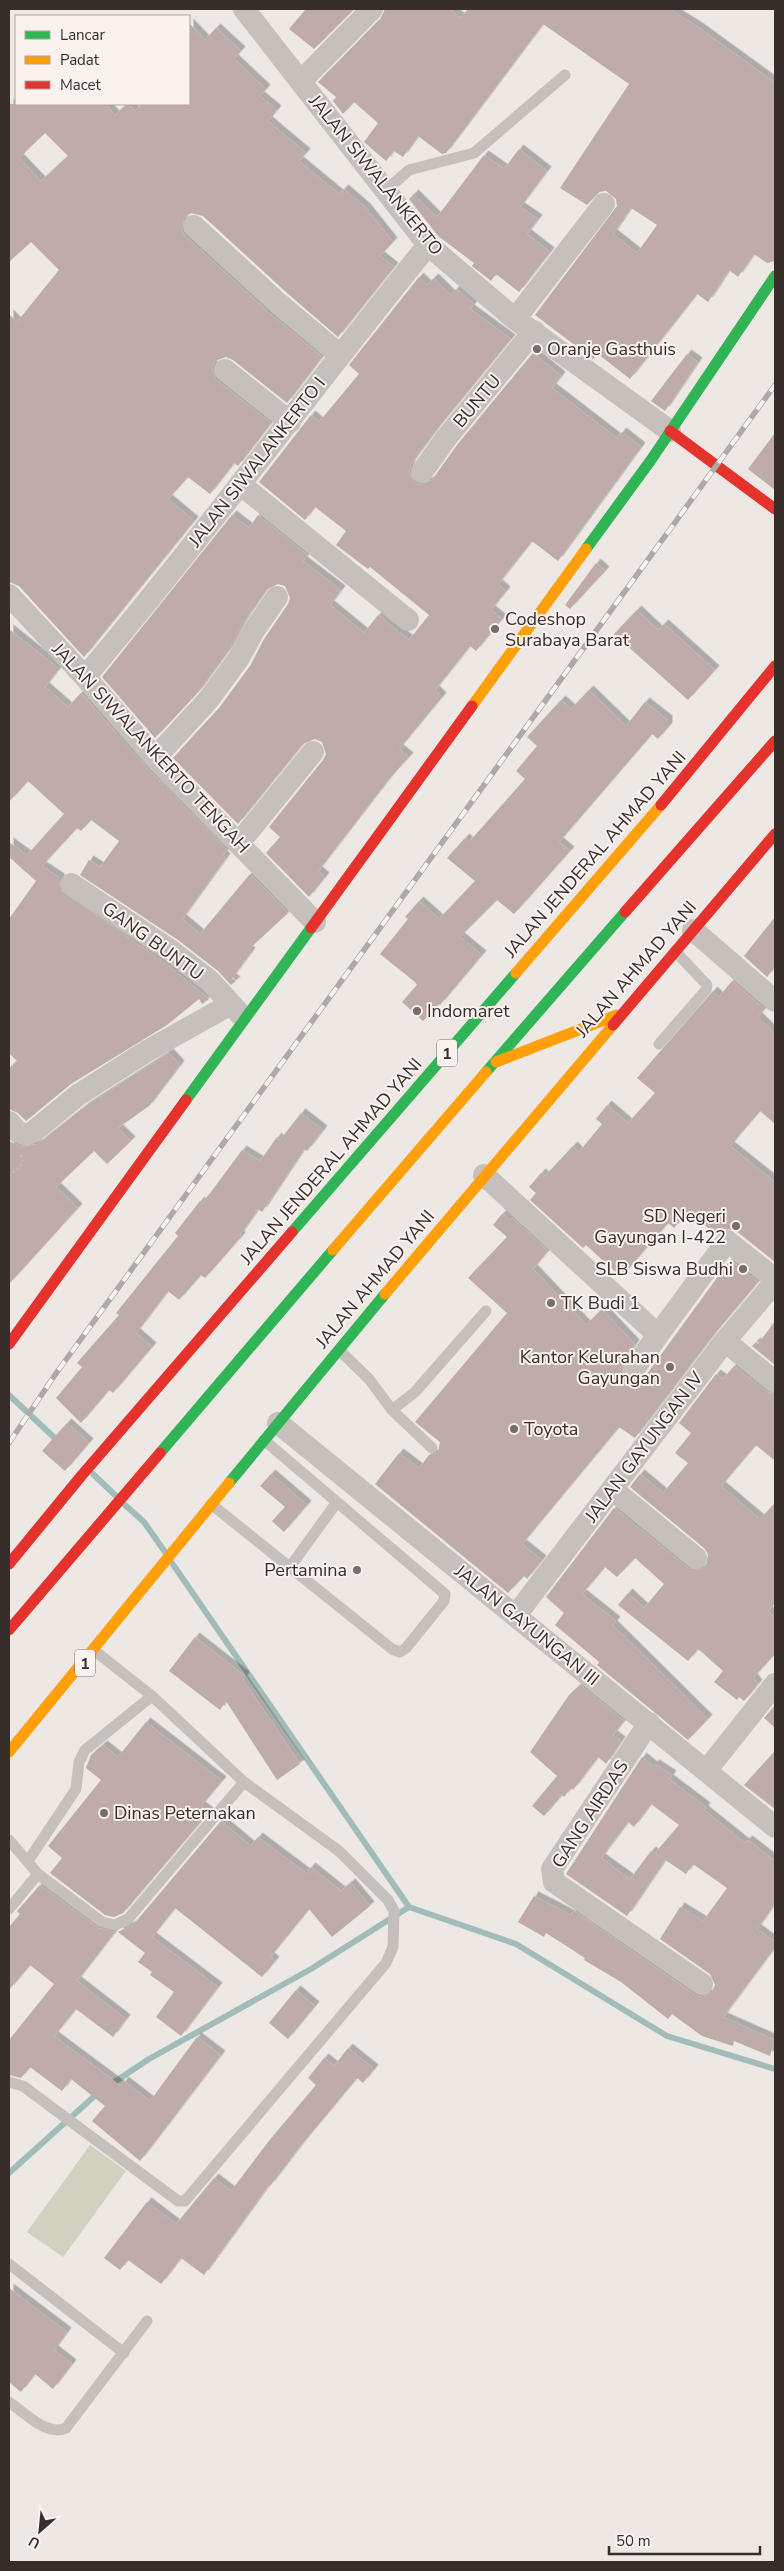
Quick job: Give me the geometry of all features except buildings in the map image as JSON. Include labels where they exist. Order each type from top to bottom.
[{"type":"main road","points":[[9,1344],[237,1012],[314,922],[670,431],[775,276]]},
{"type":"main road","points":[[670,431],[775,508]]},
{"type":"main road","name":"JALAN JENDERAL AHMAD YANI","points":[[9,1564],[82,1475],[676,788],[775,666]]},
{"type":"main road","name":"1","points":[[9,1630],[492,1064],[775,741]]},
{"type":"main road","name":"JALAN AHMAD YANI","points":[[9,1752],[95,1651],[211,1504],[484,1175],[775,834]]},
{"type":"main road","points":[[492,1064],[621,1014]]},
{"type":"street","name":"JALAN SIWALANKERTO","points":[[244,9],[301,81],[384,192],[428,245],[524,325],[670,431]]},
{"type":"street","points":[[301,81],[372,9]]},
{"type":"street","name":"BUNTU","points":[[422,472],[524,325],[604,204]]},
{"type":"street","points":[[194,226],[278,303],[340,355]]},
{"type":"street","name":"JALAN SIWALANKERTO I","points":[[85,677],[290,422],[340,355],[428,245]]},
{"type":"street","points":[[225,370],[290,422]]},
{"type":"street","points":[[240,484],[408,620]]},
{"type":"street","points":[[155,758],[209,699],[239,658],[252,632],[277,597]]},
{"type":"street","name":"JALAN SIWALANKERTO TENGAH","points":[[10,599],[85,677],[155,758],[314,922]]},
{"type":"street","points":[[239,843],[313,752]]},
{"type":"street","name":"GANG BUNTU","points":[[72,884],[170,950],[210,982],[237,1012]]},
{"type":"street","points":[[693,930],[775,1001]]},
{"type":"street","points":[[9,1122],[22,1134],[26,1135],[33,1132],[86,1090],[147,1052],[237,1012]]},
{"type":"street","points":[[484,1175],[658,1335]]},
{"type":"street","points":[[633,1370],[727,1241],[775,1280]]},
{"type":"street","name":"JALAN GAYUNGAN IV","points":[[516,1615],[725,1341],[775,1280]]},
{"type":"street","points":[[725,1341],[775,1382]]},
{"type":"street","name":"JALAN GAYUNGAN III","points":[[271,1431],[516,1615],[775,1827]]},
{"type":"street","points":[[612,1489],[696,1558]]},
{"type":"street","points":[[706,1770],[775,1684]]},
{"type":"street","name":"GANG AIRDAS","points":[[649,1723],[552,1869],[552,1876],[554,1882],[702,1984]]},
{"type":"lane","points":[[384,192],[410,170],[474,153],[565,75]]},
{"type":"lane","points":[[659,1044],[706,990],[707,985],[675,951]]},
{"type":"lane","points":[[392,1410],[415,1392],[486,1312]]},
{"type":"lane","points":[[339,1350],[369,1379],[392,1410],[432,1448]]},
{"type":"lane","points":[[211,1504],[392,1649],[400,1652],[444,1601],[445,1594],[337,1502],[271,1431]]},
{"type":"lane","points":[[290,1567],[337,1502]]},
{"type":"lane","points":[[9,2082],[23,2086],[178,2201],[185,2201],[380,1970],[393,1947],[394,1912],[388,1900],[339,1851],[244,1782],[152,1696],[95,1651]]},
{"type":"lane","points":[[28,1861],[76,1788],[79,1762],[85,1750],[152,1696]]},
{"type":"lane","points":[[9,1840],[38,1874],[102,1922],[115,1925],[128,1919],[244,1782]]},
{"type":"lane","points":[[9,1909],[38,1874]]},
{"type":"lane","points":[[9,2264],[124,2353]]},
{"type":"lane","points":[[9,2402],[46,2428],[62,2430],[66,2428],[147,2321]]},
{"type":"green space","points":[[90,2145],[126,2171],[63,2257],[27,2232]]},
{"type":"waterway","points":[[9,1395],[60,1443]]},
{"type":"waterway","points":[[93,1474],[116,1496]]},
{"type":"waterway","points":[[125,1505],[144,1522],[165,1552]]},
{"type":"waterway","points":[[172,1563],[409,1907],[516,1944],[667,2036],[775,2069]]},
{"type":"waterway","points":[[110,2085],[149,2059],[311,1969],[409,1907]]},
{"type":"waterway","points":[[9,2173],[99,2092]]},
{"type":"railway","points":[[9,1443],[57,1372],[775,385]]},
{"type":"traffic: fast","points":[[586,549],[651,460],[775,276]]},
{"type":"traffic: fast","points":[[486,1072],[625,912]]},
{"type":"traffic: fast","points":[[186,1100],[311,928]]},
{"type":"traffic: fast","points":[[292,1232],[516,973]]},
{"type":"traffic: fast","points":[[160,1453],[333,1250]]},
{"type":"traffic: fast","points":[[229,1483],[385,1294]]},
{"type":"traffic: slow","points":[[472,706],[586,549]]},
{"type":"traffic: slow","points":[[516,973],[661,805]]},
{"type":"traffic: slow","points":[[496,1062],[617,1015]]},
{"type":"traffic: slow","points":[[385,1294],[613,1025]]},
{"type":"traffic: slow","points":[[333,1250],[486,1072]]},
{"type":"traffic: slow","points":[[9,1752],[229,1483]]},
{"type":"traffic: jam","points":[[670,431],[775,509]]},
{"type":"traffic: jam","points":[[661,805],[775,666]]},
{"type":"traffic: jam","points":[[311,928],[472,706]]},
{"type":"traffic: jam","points":[[625,912],[775,741]]},
{"type":"traffic: jam","points":[[613,1025],[775,834]]},
{"type":"traffic: jam","points":[[9,1344],[186,1100]]},
{"type":"traffic: jam","points":[[9,1564],[82,1475],[292,1232]]},
{"type":"traffic: jam","points":[[9,1630],[160,1453]]},
{"type":"place","name":"Oranje Gasthuis","points":[[537,349]]},
{"type":"place","name":"Codeshop Surabaya Barat","points":[[495,629]]},
{"type":"place","name":"Indomaret","points":[[417,1011]]},
{"type":"place","name":"SD Negeri Gayungan I-422","points":[[736,1226]]},
{"type":"place","name":"SLB Siswa Budhi","points":[[743,1269]]},
{"type":"place","name":"TK Budi 1","points":[[551,1303]]},
{"type":"place","name":"Kantor Kelurahan Gayungan","points":[[670,1367]]},
{"type":"place","name":"Toyota","points":[[514,1429]]},
{"type":"place","name":"Pertamina","points":[[357,1570]]},
{"type":"place","name":"Dinas Peternakan","points":[[104,1813]]}]
